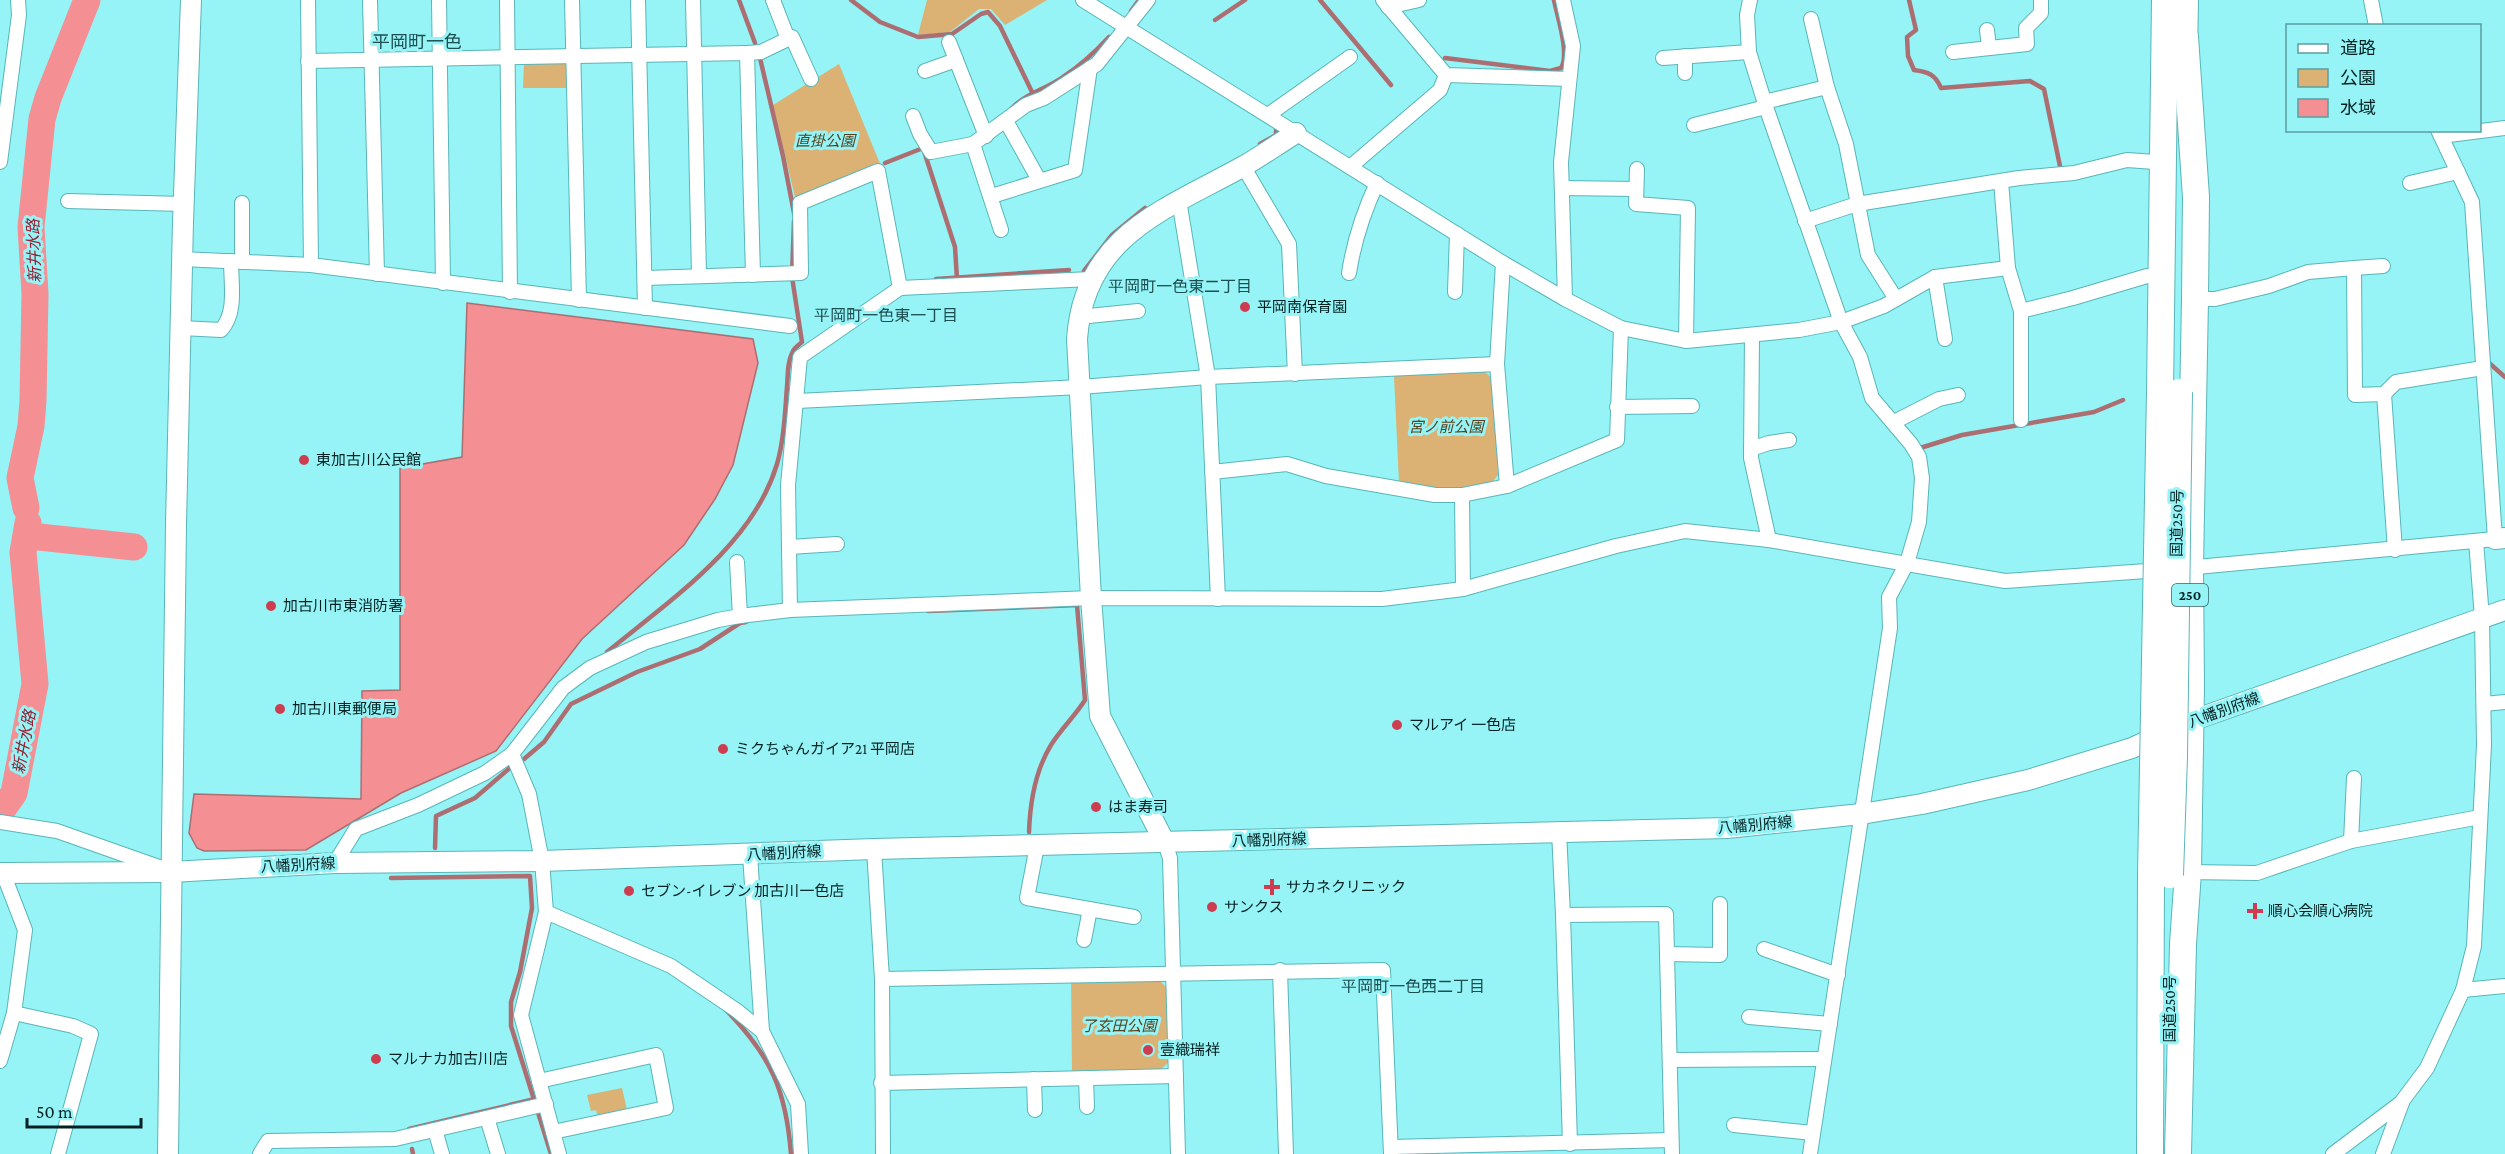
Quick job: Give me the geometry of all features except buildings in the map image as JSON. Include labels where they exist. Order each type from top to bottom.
[{"type":"highway","name":"国道250号","points":[[2165,0],[2174,757],[2170,874],[2169,1154]]},
{"type":"highway","name":"国道250号","points":[[2169,392],[2185,0]]},
{"type":"highway","name":"250","points":[[2178,1154],[2183,944],[2170,874],[2191,721],[2190,567],[2196,197],[2185,37]]},
{"type":"highway","name":"国道250号","points":[[2150,1154],[2170,874]]},
{"type":"main road","points":[[168,1154],[182,259],[191,0]]},
{"type":"main road","points":[[1165,843],[1100,716],[1091,598],[1080,387],[1079,317],[1091,279],[1110,252],[1139,223],[1243,166],[1296,133]]},
{"type":"main road","name":"八幡別府線","points":[[2,873],[171,872],[335,863],[542,861],[874,849],[1727,828],[1860,814],[1922,804],[2028,780],[2132,748],[2191,721],[2505,610]]},
{"type":"street","points":[[0,162],[5,75],[19,15],[18,0]]},
{"type":"street","points":[[308,0],[311,265]]},
{"type":"street","points":[[370,0],[377,274]]},
{"type":"street","points":[[439,0],[443,283]]},
{"type":"street","points":[[507,0],[510,292]]},
{"type":"street","points":[[572,0],[579,300]]},
{"type":"street","points":[[638,0],[645,308]]},
{"type":"street","points":[[693,0],[699,276]]},
{"type":"street","points":[[773,0],[788,39]]},
{"type":"street","points":[[1083,0],[1503,263],[1621,328],[1686,341],[1799,330],[1841,322],[1896,299],[1935,277],[2008,267]]},
{"type":"street","points":[[913,116],[931,152],[973,144],[1026,105],[1044,98],[1097,64],[1148,0]]},
{"type":"street","points":[[1385,4],[1419,0]]},
{"type":"street","points":[[1563,0],[1573,46],[1561,162],[1565,299]]},
{"type":"street","points":[[1749,0],[1747,15],[1749,52],[1765,105],[1841,322],[1860,357],[1872,398],[1894,422],[1918,457],[1922,478],[1919,522],[1907,563],[1889,597],[1890,628],[1810,1154]]},
{"type":"street","points":[[1953,52],[2027,44],[2026,28],[2041,13],[2041,0]]},
{"type":"street","points":[[2371,0],[2376,24]]},
{"type":"street","points":[[1385,4],[1446,75],[1569,79]]},
{"type":"street","points":[[1810,19],[1827,87],[1843,133],[1868,255],[1896,299]]},
{"type":"street","points":[[1987,30],[1989,48]]},
{"type":"street","points":[[308,61],[573,54],[747,53],[761,52],[792,37],[811,79]]},
{"type":"street","points":[[949,42],[986,136]]},
{"type":"street","points":[[1663,58],[1749,52]]},
{"type":"street","points":[[747,53],[753,274]]},
{"type":"street","points":[[1685,56],[1685,73]]},
{"type":"street","points":[[1268,115],[1350,57]]},
{"type":"street","points":[[924,71],[956,60]]},
{"type":"street","points":[[992,196],[1075,170],[1090,68]]},
{"type":"street","points":[[1350,166],[1440,90],[1446,75]]},
{"type":"street","points":[[1694,125],[1827,87]]},
{"type":"street","points":[[1006,121],[1039,180]]},
{"type":"street","points":[[2481,130],[2505,128]]},
{"type":"street","points":[[2333,1154],[2403,1100],[2427,1068],[2463,990],[2474,946],[2484,704],[2482,618],[2492,539],[2477,207],[2472,202],[2440,133]]},
{"type":"street","points":[[973,144],[992,196],[1001,230]]},
{"type":"street","points":[[1805,221],[1857,204],[2001,181],[2074,173],[2127,160],[2155,162]]},
{"type":"street","points":[[1243,166],[1289,244],[1295,374]]},
{"type":"street","points":[[1636,169],[1636,204],[1688,208],[1686,341]]},
{"type":"street","points":[[645,278],[801,273],[800,203],[878,171],[900,288]]},
{"type":"street","points":[[2410,183],[2458,172]]},
{"type":"street","points":[[2001,181],[2008,267],[2021,311],[2021,420]]},
{"type":"street","points":[[1349,273],[1353,246],[1364,210],[1377,183]]},
{"type":"street","points":[[1562,188],[1636,189]]},
{"type":"street","points":[[1179,200],[1208,377],[1218,598]]},
{"type":"street","points":[[69,201],[184,204]]},
{"type":"street","points":[[181,328],[221,330],[227,324],[231,311],[242,203]]},
{"type":"street","points":[[1455,292],[1457,234]]},
{"type":"street","points":[[182,259],[311,265],[790,326]]},
{"type":"street","points":[[1503,263],[1497,364],[1507,486]]},
{"type":"street","points":[[2195,299],[2215,299],[2236,294],[2269,286],[2308,272],[2383,266]]},
{"type":"street","points":[[2354,268],[2355,395],[2384,394],[2396,382],[2483,368]]},
{"type":"street","points":[[2021,311],[2147,276]]},
{"type":"street","points":[[1935,277],[1945,339]]},
{"type":"street","points":[[790,610],[788,485],[800,357],[900,288],[1091,279]]},
{"type":"street","points":[[1079,317],[1138,311]]},
{"type":"street","points":[[1212,471],[1287,464],[1326,476],[1435,495],[1462,495],[1507,486],[1617,440],[1621,328]]},
{"type":"street","points":[[1752,335],[1751,458],[1769,540]]},
{"type":"street","points":[[797,401],[1080,387],[1208,377],[1497,364]]},
{"type":"street","points":[[1894,422],[1936,393],[1958,395]]},
{"type":"street","points":[[2384,394],[2395,550]]},
{"type":"street","points":[[1617,407],[1692,406]]},
{"type":"street","points":[[1751,449],[1789,440]]},
{"type":"street","points":[[1462,495],[1463,589]]},
{"type":"street","points":[[335,863],[356,829],[418,805],[485,773],[512,754],[563,688],[590,668],[646,642],[718,620],[740,616],[790,610],[1091,598],[1382,599],[1463,589],[1616,546],[1685,531],[1769,540],[2005,581],[2137,573],[2492,539]]},
{"type":"street","points":[[789,547],[837,544]]},
{"type":"street","points":[[737,562],[740,616]]},
{"type":"street","points":[[2484,704],[2505,702]]},
{"type":"street","points":[[512,754],[529,795],[542,861],[546,912],[521,1015],[559,1154]]},
{"type":"street","points":[[2351,841],[2354,778]]},
{"type":"street","points":[[2170,874],[2257,873],[2351,841],[2481,817]]},
{"type":"street","points":[[0,822],[57,831],[171,872]]},
{"type":"street","points":[[1559,831],[1570,1144]]},
{"type":"street","points":[[1165,843],[1170,858],[1178,1154]]},
{"type":"street","points":[[1037,846],[1027,898],[1134,916]]},
{"type":"street","points":[[874,849],[882,979],[881,1083],[884,1154]]},
{"type":"street","points":[[750,855],[762,1031],[798,1104],[801,1154]]},
{"type":"street","points":[[0,1061],[14,1012],[25,930],[2,873]]},
{"type":"street","points":[[1667,954],[1720,955],[1720,904]]},
{"type":"street","points":[[1084,940],[1090,909]]},
{"type":"street","points":[[546,912],[670,966],[736,1010],[762,1031]]},
{"type":"street","points":[[882,979],[1280,970],[1383,970],[1391,1150],[1570,1144],[1672,1147],[1666,914],[1563,915]]},
{"type":"street","points":[[1721,925],[1736,925]]},
{"type":"street","points":[[1764,949],[1838,975]]},
{"type":"street","points":[[1280,970],[1286,1154]]},
{"type":"street","points":[[2463,990],[2505,986]]},
{"type":"street","points":[[14,1012],[73,1026],[91,1034],[58,1154]]},
{"type":"street","points":[[1749,1017],[1830,1024]]},
{"type":"street","points":[[539,1080],[656,1055],[666,1108],[553,1132]]},
{"type":"street","points":[[1671,1060],[1824,1059]]},
{"type":"street","points":[[881,1083],[1176,1076]]},
{"type":"street","points":[[1086,1078],[1087,1107]]},
{"type":"street","points":[[1034,1079],[1035,1110]]},
{"type":"street","points":[[2383,1154],[2403,1100]]},
{"type":"street","points":[[260,1154],[268,1141],[395,1139],[546,1104]]},
{"type":"street","points":[[487,1118],[498,1154]]},
{"type":"street","points":[[1734,1125],[1814,1132]]},
{"type":"street","points":[[435,1130],[442,1154]]},
{"type":"green space","points":[[927,0],[1047,0],[1005,25],[991,9],[979,9],[950,32],[918,35]]},
{"type":"green space","points":[[562,61],[568,67],[568,88],[523,88],[524,62]]},
{"type":"green space","name":"直掛公園","points":[[839,64],[881,166],[796,201],[773,105]]},
{"type":"green space","name":"宮ノ前公園","points":[[1485,372],[1493,379],[1498,475],[1490,485],[1448,490],[1399,483],[1394,376]]},
{"type":"green space","name":"了玄田公園","points":[[1158,979],[1167,988],[1168,1063],[1160,1070],[1072,1072],[1071,982]]},
{"type":"green space","points":[[622,1088],[627,1110],[598,1117],[596,1110],[591,1111],[587,1095]]},
{"type":"water","points":[[467,303],[753,339],[758,363],[733,465],[715,499],[684,545],[582,639],[496,751],[401,793],[306,850],[204,851],[197,848],[189,833],[194,794],[361,799],[362,691],[400,690],[400,468],[462,457]]},
{"type":"waterway","name":"新井水路","points":[[26,508],[20,478],[31,426],[33,401],[35,294],[31,227],[42,119],[48,98],[87,0]]},
{"type":"waterway","points":[[739,0],[755,43]]},
{"type":"waterway","points":[[851,0],[880,22],[918,37],[952,34],[981,14],[988,12],[1000,26],[1033,94]]},
{"type":"waterway","points":[[1131,11],[1139,0]]},
{"type":"waterway","points":[[1215,20],[1245,0]]},
{"type":"waterway","points":[[1320,0],[1391,85]]},
{"type":"waterway","points":[[1445,58],[1550,71],[1561,68],[1564,45],[1554,0]]},
{"type":"waterway","points":[[1909,0],[1916,30],[1907,37],[1908,56],[1914,70],[1930,74],[1941,88],[2030,81],[2044,89],[2061,171],[2058,171]]},
{"type":"waterway","points":[[1011,109],[1023,99],[1069,73],[1109,37]]},
{"type":"waterway","points":[[760,58],[794,213]]},
{"type":"waterway","points":[[1260,144],[1276,135],[1276,130]]},
{"type":"waterway","points":[[885,163],[923,148],[955,247],[957,279]]},
{"type":"waterway","points":[[1084,271],[1112,235],[1145,208]]},
{"type":"waterway","points":[[607,652],[682,591],[729,546],[749,520],[765,493],[777,464],[781,445],[790,360],[794,350],[802,342],[792,277],[794,221]]},
{"type":"waterway","points":[[936,279],[1069,270]]},
{"type":"waterway","points":[[2488,362],[2505,377]]},
{"type":"waterway","points":[[1917,449],[1962,435],[2094,412],[2123,400]]},
{"type":"waterway","name":"新井水路","points":[[0,813],[14,793],[35,684],[23,552],[28,523]]},
{"type":"waterway","points":[[39,537],[134,547]]},
{"type":"waterway","points":[[928,611],[1077,605],[1085,700],[1055,739],[1041,765],[1032,799],[1029,832]]},
{"type":"waterway","points":[[524,759],[544,742],[571,704],[637,672],[700,649],[740,623],[746,622]]},
{"type":"waterway","points":[[435,848],[436,816],[475,798],[511,767]]},
{"type":"waterway","points":[[391,878],[530,876],[532,908],[520,972],[511,1002],[511,1026],[551,1154]]},
{"type":"waterway","points":[[726,1010],[754,1043],[774,1075],[785,1111],[791,1154]]},
{"type":"waterway","points":[[409,1129],[535,1099]]},
{"type":"waterway","points":[[412,1149],[413,1154]]},
{"type":"place","name":"平岡南保育園","points":[[1245,307]]},
{"type":"place","name":"東加古川公民館","points":[[304,460]]},
{"type":"place","name":"加古川市東消防署","points":[[271,606]]},
{"type":"place","name":"加古川東郵便局","points":[[280,709]]},
{"type":"place","name":"マルアイ 一色店","points":[[1397,725]]},
{"type":"place","name":"ミクちゃんガイア21 平岡店","points":[[723,749]]},
{"type":"place","name":"はま寿司","points":[[1096,807]]},
{"type":"place","name":"サカネクリニック","points":[[1272,887]]},
{"type":"place","name":"セブン-イレブン 加古川一色店","points":[[629,891]]},
{"type":"place","name":"サンクス","points":[[1212,907]]},
{"type":"place","name":"順心会順心病院","points":[[2255,911]]},
{"type":"place","name":"壹織瑞祥","points":[[1148,1050]]},
{"type":"place","name":"マルナカ加古川店","points":[[376,1059]]},
{"type":"district","name":"平岡町一色","points":[[417,42]]},
{"type":"district","name":"平岡町一色東二丁目","points":[[1180,286]]},
{"type":"district","name":"平岡町一色東一丁目","points":[[886,315]]},
{"type":"district","name":"平岡町一色西二丁目","points":[[1413,986]]}]
